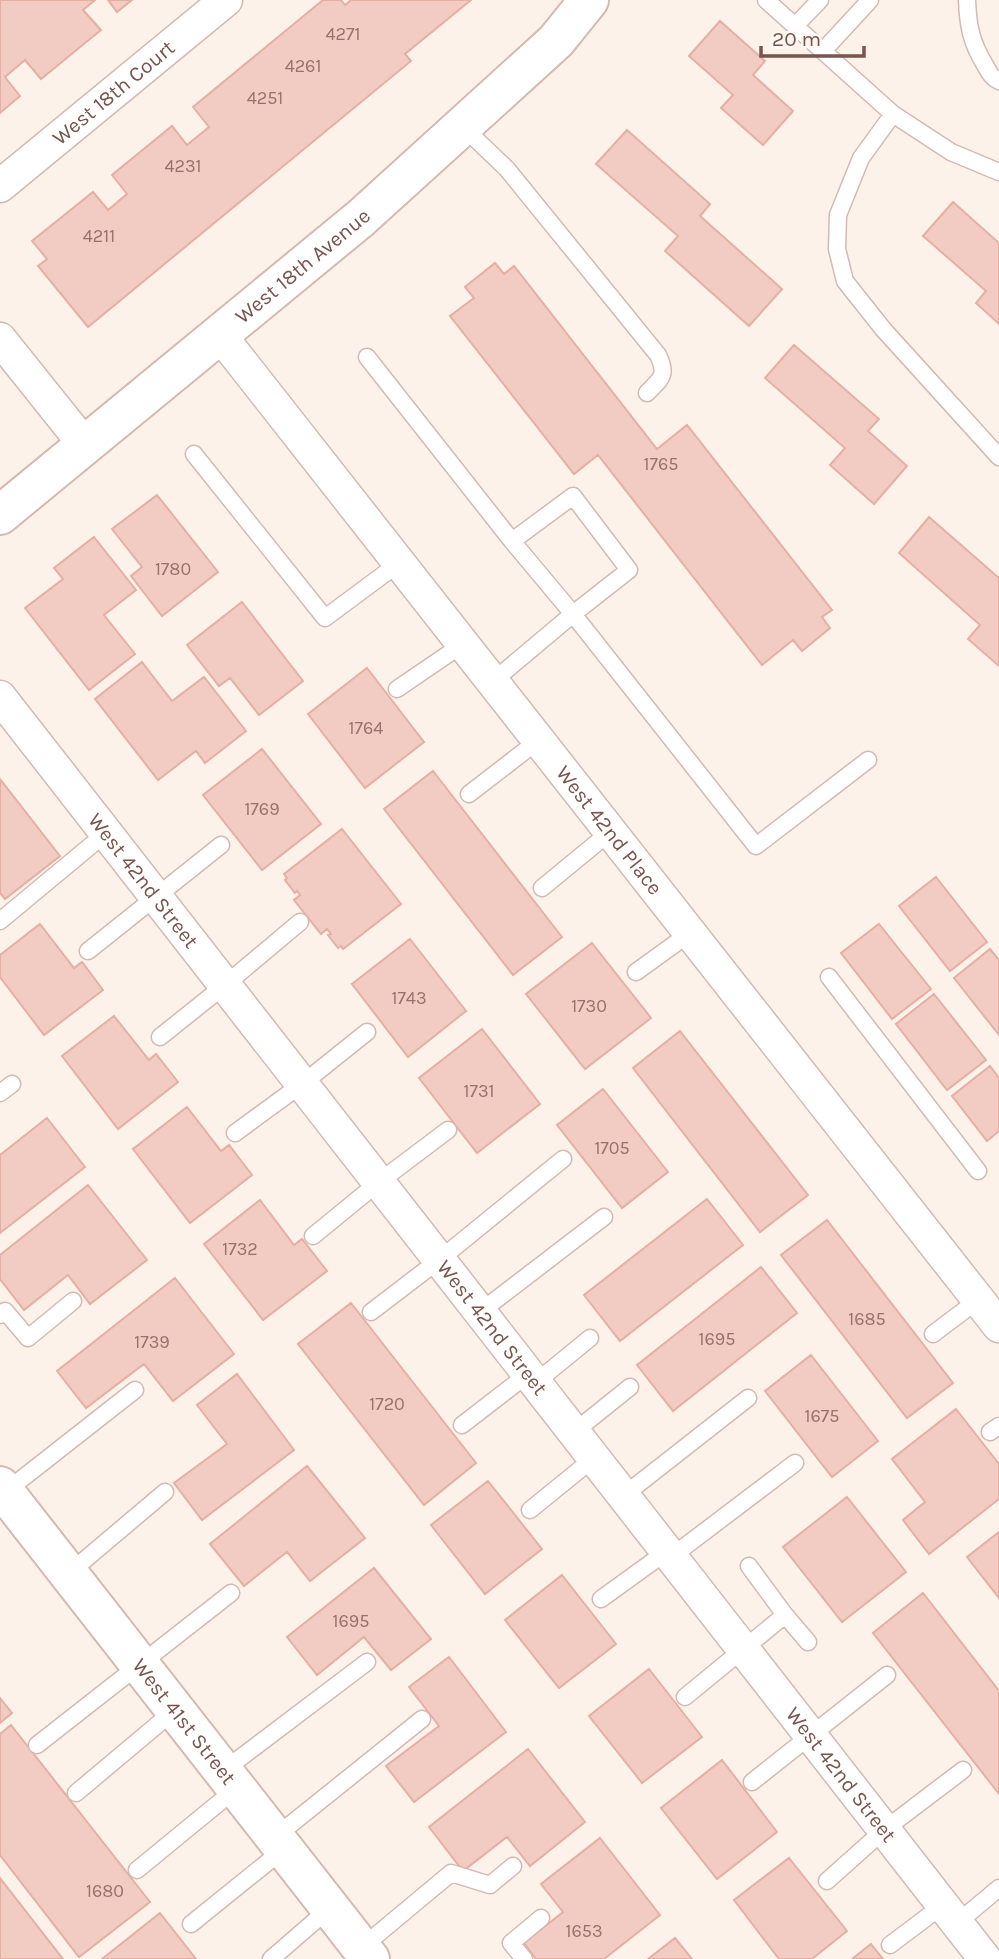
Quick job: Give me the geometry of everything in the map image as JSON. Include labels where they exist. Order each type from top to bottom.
[{"type":"street","name":"West 18th Court","points":[[0,186],[226,0]]},
{"type":"street","name":"West 18th Avenue","points":[[0,514],[361,218],[556,40],[585,2]]},
{"type":"street","name":"West 42nd Place","points":[[220,335],[999,1326]]},
{"type":"street","points":[[0,339],[84,444]]},
{"type":"street","name":"West 42nd Street","points":[[0,697],[985,1959]]},
{"type":"street","name":"West 41st Street","points":[[2,1489],[366,1955]]},
{"type":"lane","points":[[766,0],[893,114],[951,152],[999,172]]},
{"type":"lane","points":[[795,26],[820,0]]},
{"type":"lane","points":[[823,51],[870,0]]},
{"type":"lane","points":[[967,0],[968,23],[974,47],[992,78],[999,81]]},
{"type":"lane","points":[[893,114],[861,158],[838,215],[836,249],[845,281],[883,330],[999,457]]},
{"type":"lane","points":[[461,126],[507,169],[658,355],[664,367],[661,379],[647,393]]},
{"type":"lane","points":[[367,357],[756,846],[868,760]]},
{"type":"lane","points":[[194,454],[325,618],[399,562]]},
{"type":"lane","points":[[492,682],[629,570],[573,496],[512,541]]},
{"type":"lane","points":[[397,689],[463,644]]},
{"type":"lane","points":[[469,794],[539,740]]},
{"type":"lane","points":[[542,888],[611,832]]},
{"type":"lane","points":[[0,921],[106,833]]},
{"type":"lane","points":[[88,951],[221,845]]},
{"type":"lane","points":[[160,1037],[300,922]]},
{"type":"lane","points":[[636,972],[690,933]]},
{"type":"lane","points":[[830,977],[978,1171]]},
{"type":"lane","points":[[235,1133],[367,1032]]},
{"type":"lane","points":[[313,1236],[448,1130]]},
{"type":"lane","points":[[371,1312],[563,1159]]},
{"type":"lane","points":[[480,1311],[604,1217]]},
{"type":"lane","points":[[933,1334],[978,1300]]},
{"type":"lane","points":[[0,1315],[5,1311],[29,1338],[73,1301]]},
{"type":"lane","points":[[461,1425],[590,1338]]},
{"type":"lane","points":[[574,1432],[630,1387]]},
{"type":"lane","points":[[2,1489],[135,1390]]},
{"type":"lane","points":[[623,1496],[748,1398]]},
{"type":"lane","points":[[530,1510],[594,1458]]},
{"type":"lane","points":[[601,1599],[669,1554],[795,1463]]},
{"type":"lane","points":[[68,1574],[165,1492]]},
{"type":"lane","points":[[750,1566],[808,1642]]},
{"type":"lane","points":[[37,1745],[231,1593]]},
{"type":"lane","points":[[685,1697],[785,1615]]},
{"type":"lane","points":[[137,1870],[230,1779],[368,1662]]},
{"type":"lane","points":[[752,1782],[887,1675]]},
{"type":"lane","points":[[76,1793],[175,1710]]},
{"type":"lane","points":[[191,1924],[422,1719]]},
{"type":"lane","points":[[827,1881],[884,1830],[963,1770]]},
{"type":"lane","points":[[366,1955],[451,1873],[491,1885],[513,1866]]},
{"type":"lane","points":[[890,1945],[999,1888]]},
{"type":"lane","points":[[271,1959],[330,1908]]},
{"type":"lane","points":[[524,1959],[511,1943],[541,1918]]},
{"type":"building","points":[[0,0],[95,0],[83,10],[101,30],[41,79],[25,60],[5,77],[20,96],[0,113]]},
{"type":"building","points":[[108,0],[132,0],[117,12]]},
{"type":"building","points":[[323,0],[341,0],[345,5],[351,0],[471,0],[405,54],[411,61],[88,327],[38,266],[47,259],[32,241],[93,192],[108,210],[127,194],[112,175],[172,126],[187,145],[209,127],[193,107]]},
{"type":"building","points":[[720,21],[765,61],[753,75],[793,111],[763,145],[721,108],[733,95],[689,56]]},
{"type":"building","points":[[627,130],[710,204],[700,216],[782,289],[749,326],[665,251],[678,236],[596,164]]},
{"type":"building","points":[[953,202],[999,243],[999,324],[976,303],[986,291],[923,236]]},
{"type":"building","points":[[495,263],[504,274],[514,266],[657,449],[687,425],[832,610],[822,617],[830,628],[802,651],[793,640],[762,665],[598,455],[574,474],[450,316],[474,298],[465,287]]},
{"type":"building","points":[[794,345],[879,419],[868,431],[907,466],[874,504],[830,465],[845,448],[765,378]]},
{"type":"building","points":[[157,495],[218,572],[162,616],[131,576],[142,567],[112,529]]},
{"type":"building","points":[[929,517],[999,578],[999,666],[968,639],[980,625],[899,553]]},
{"type":"building","points":[[94,537],[136,590],[104,615],[135,654],[89,690],[25,608],[63,579],[54,568]]},
{"type":"building","points":[[242,602],[303,681],[259,715],[230,678],[219,686],[187,645]]},
{"type":"building","points":[[142,662],[172,701],[204,677],[246,731],[205,763],[196,751],[158,780],[95,699]]},
{"type":"building","points":[[367,668],[424,742],[365,788],[308,714]]},
{"type":"building","points":[[262,749],[321,824],[262,870],[203,795]]},
{"type":"building","points":[[433,771],[562,937],[513,975],[384,809]]},
{"type":"building","points":[[0,779],[60,856],[5,899],[0,893]]},
{"type":"building","points":[[342,829],[401,904],[343,949],[341,946],[338,948],[328,935],[331,934],[327,929],[321,934],[294,900],[300,895],[297,891],[295,893],[285,880],[287,878],[284,874]]},
{"type":"building","points":[[936,877],[987,942],[950,971],[899,906]]},
{"type":"building","points":[[40,924],[74,968],[82,962],[103,990],[44,1035],[0,977],[0,955]]},
{"type":"building","points":[[879,924],[931,989],[892,1019],[841,953]]},
{"type":"building","points":[[410,939],[466,1011],[408,1057],[352,984]]},
{"type":"building","points":[[592,943],[651,1018],[585,1069],[526,994]]},
{"type":"building","points":[[990,949],[999,960],[999,1035],[954,978]]},
{"type":"building","points":[[934,994],[986,1060],[947,1090],[896,1024]]},
{"type":"building","points":[[114,1016],[149,1060],[156,1054],[178,1082],[118,1129],[62,1056]]},
{"type":"building","points":[[482,1029],[540,1104],[477,1153],[419,1078]]},
{"type":"building","points":[[680,1031],[808,1195],[760,1232],[633,1068]]},
{"type":"building","points":[[990,1066],[999,1078],[999,1131],[987,1141],[952,1096]]},
{"type":"building","points":[[603,1089],[668,1172],[622,1208],[557,1125]]},
{"type":"building","points":[[187,1107],[221,1151],[229,1145],[252,1175],[190,1223],[133,1149]]},
{"type":"building","points":[[47,1118],[85,1167],[0,1233],[0,1155]]},
{"type":"building","points":[[88,1185],[147,1260],[90,1304],[68,1275],[24,1310],[0,1279],[0,1255]]},
{"type":"building","points":[[707,1199],[743,1245],[620,1341],[584,1295]]},
{"type":"building","points":[[260,1200],[294,1245],[302,1239],[327,1271],[263,1320],[204,1244]]},
{"type":"building","points":[[827,1220],[953,1383],[907,1418],[781,1255]]},
{"type":"building","points":[[761,1267],[797,1313],[673,1411],[637,1365]]},
{"type":"building","points":[[175,1278],[234,1354],[173,1401],[144,1364],[86,1408],[57,1371]]},
{"type":"building","points":[[351,1303],[476,1463],[424,1505],[298,1344]]},
{"type":"building","points":[[811,1355],[878,1441],[832,1477],[765,1391]]},
{"type":"building","points":[[237,1374],[294,1450],[202,1520],[174,1483],[227,1444],[197,1405]]},
{"type":"building","points":[[956,1409],[999,1464],[999,1499],[929,1554],[903,1520],[925,1502],[892,1459]]},
{"type":"building","points":[[307,1466],[365,1538],[310,1581],[287,1552],[244,1586],[210,1544]]},
{"type":"building","points":[[488,1481],[542,1549],[485,1594],[431,1525]]},
{"type":"building","points":[[847,1497],[906,1572],[842,1622],[783,1547]]},
{"type":"building","points":[[999,1532],[999,1598],[967,1557]]},
{"type":"building","points":[[374,1568],[431,1639],[391,1670],[364,1637],[317,1675],[287,1637]]},
{"type":"building","points":[[562,1575],[616,1644],[559,1688],[505,1620]]},
{"type":"building","points":[[923,1593],[999,1691],[999,1794],[873,1633]]},
{"type":"building","points":[[449,1657],[506,1732],[414,1802],[386,1766],[439,1726],[409,1687]]},
{"type":"building","points":[[649,1669],[702,1737],[642,1783],[589,1716]]},
{"type":"building","points":[[0,1698],[12,1713],[0,1723]]},
{"type":"building","points":[[11,1725],[150,1902],[79,1957],[0,1855],[0,1734]]},
{"type":"building","points":[[528,1749],[585,1822],[530,1866],[507,1837],[463,1871],[429,1827]]},
{"type":"building","points":[[722,1760],[777,1832],[717,1879],[661,1808]]},
{"type":"building","points":[[600,1838],[660,1915],[604,1959],[536,1959],[524,1943],[563,1912],[541,1884]]},
{"type":"building","points":[[789,1858],[847,1931],[812,1959],[779,1959],[734,1900]]},
{"type":"building","points":[[0,1878],[63,1959],[0,1959]]},
{"type":"building","points":[[160,1913],[196,1959],[102,1959]]},
{"type":"building","points":[[675,1938],[692,1959],[648,1959]]},
{"type":"building","points":[[871,1944],[883,1959],[852,1959]]}]
